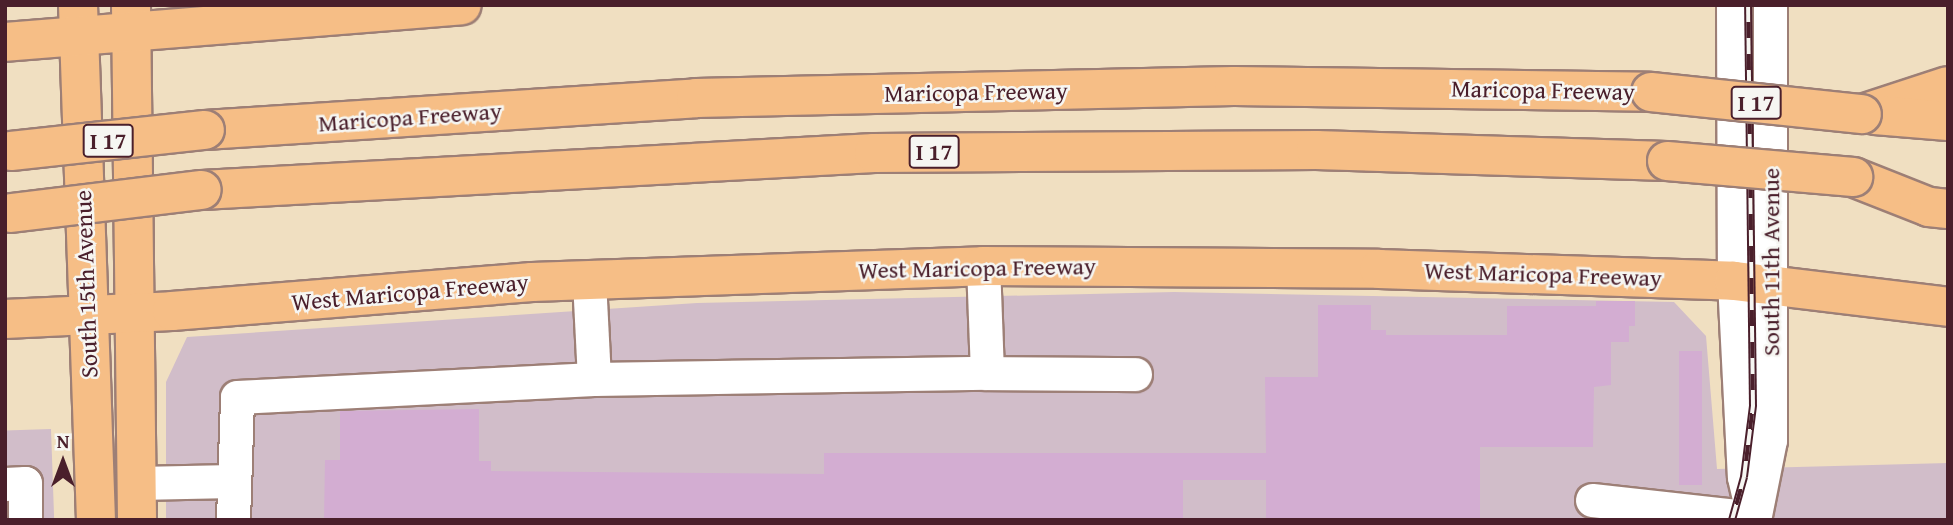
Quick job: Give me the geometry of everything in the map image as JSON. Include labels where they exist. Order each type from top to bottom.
[{"type":"main road","points":[[5,42],[78,19],[462,5]]},
{"type":"main road","name":"South 15th Avenue","points":[[132,17],[137,501]]},
{"type":"main road","name":"South 15th Avenue","points":[[78,19],[96,520]]},
{"type":"main road","name":"Maricopa Freeway","points":[[8,152],[205,130],[696,98],[1234,86],[1651,92],[1948,121]]},
{"type":"main road","points":[[1862,114],[1948,86]]},
{"type":"main road","name":"I 17","points":[[8,214],[202,190],[874,153],[1316,150],[1667,161],[1948,186]]},
{"type":"main road","points":[[1853,177],[1929,207],[1948,209]]},
{"type":"main road","name":"West Maricopa Freeway","points":[[5,319],[589,280],[983,265],[1379,269],[1734,281],[1948,307]]},
{"type":"street","name":"South 11th Avenue","points":[[1732,5],[1734,281],[1744,477],[1754,519]]},
{"type":"street","name":"South 11th Avenue","points":[[1754,519],[1770,440],[1770,5]]},
{"type":"street","points":[[983,265],[987,373]]},
{"type":"street","points":[[589,280],[594,379]]},
{"type":"street","points":[[233,520],[237,397],[594,379],[987,373],[1135,374]]},
{"type":"street","points":[[137,501],[233,481]]},
{"type":"street","points":[[5,484],[25,483],[25,520]]},
{"type":"street","points":[[1592,500],[1754,519]]},
{"type":"shaded area","points":[[1174,292],[1674,302],[1706,336],[1717,469],[1948,463],[1948,520],[166,520],[166,382],[187,337],[697,303]]},
{"type":"shaded area","points":[[51,429],[54,520],[8,520],[5,431]]},
{"type":"building","points":[[1596,301],[1635,301],[1635,326],[1629,326],[1629,342],[1611,342],[1611,385],[1594,387],[1593,447],[1480,447],[1480,520],[1266,520],[1266,480],[1183,480],[1183,520],[324,520],[325,460],[340,460],[340,411],[479,409],[479,461],[491,461],[491,471],[824,474],[824,453],[1266,453],[1265,377],[1318,377],[1318,305],[1371,305],[1371,330],[1386,330],[1386,335],[1507,335],[1507,306],[1596,306]]},
{"type":"building","points":[[1679,351],[1702,351],[1702,485],[1679,485]]},
{"type":"railway","points":[[1732,520],[1744,477],[1753,406],[1748,5]]}]
